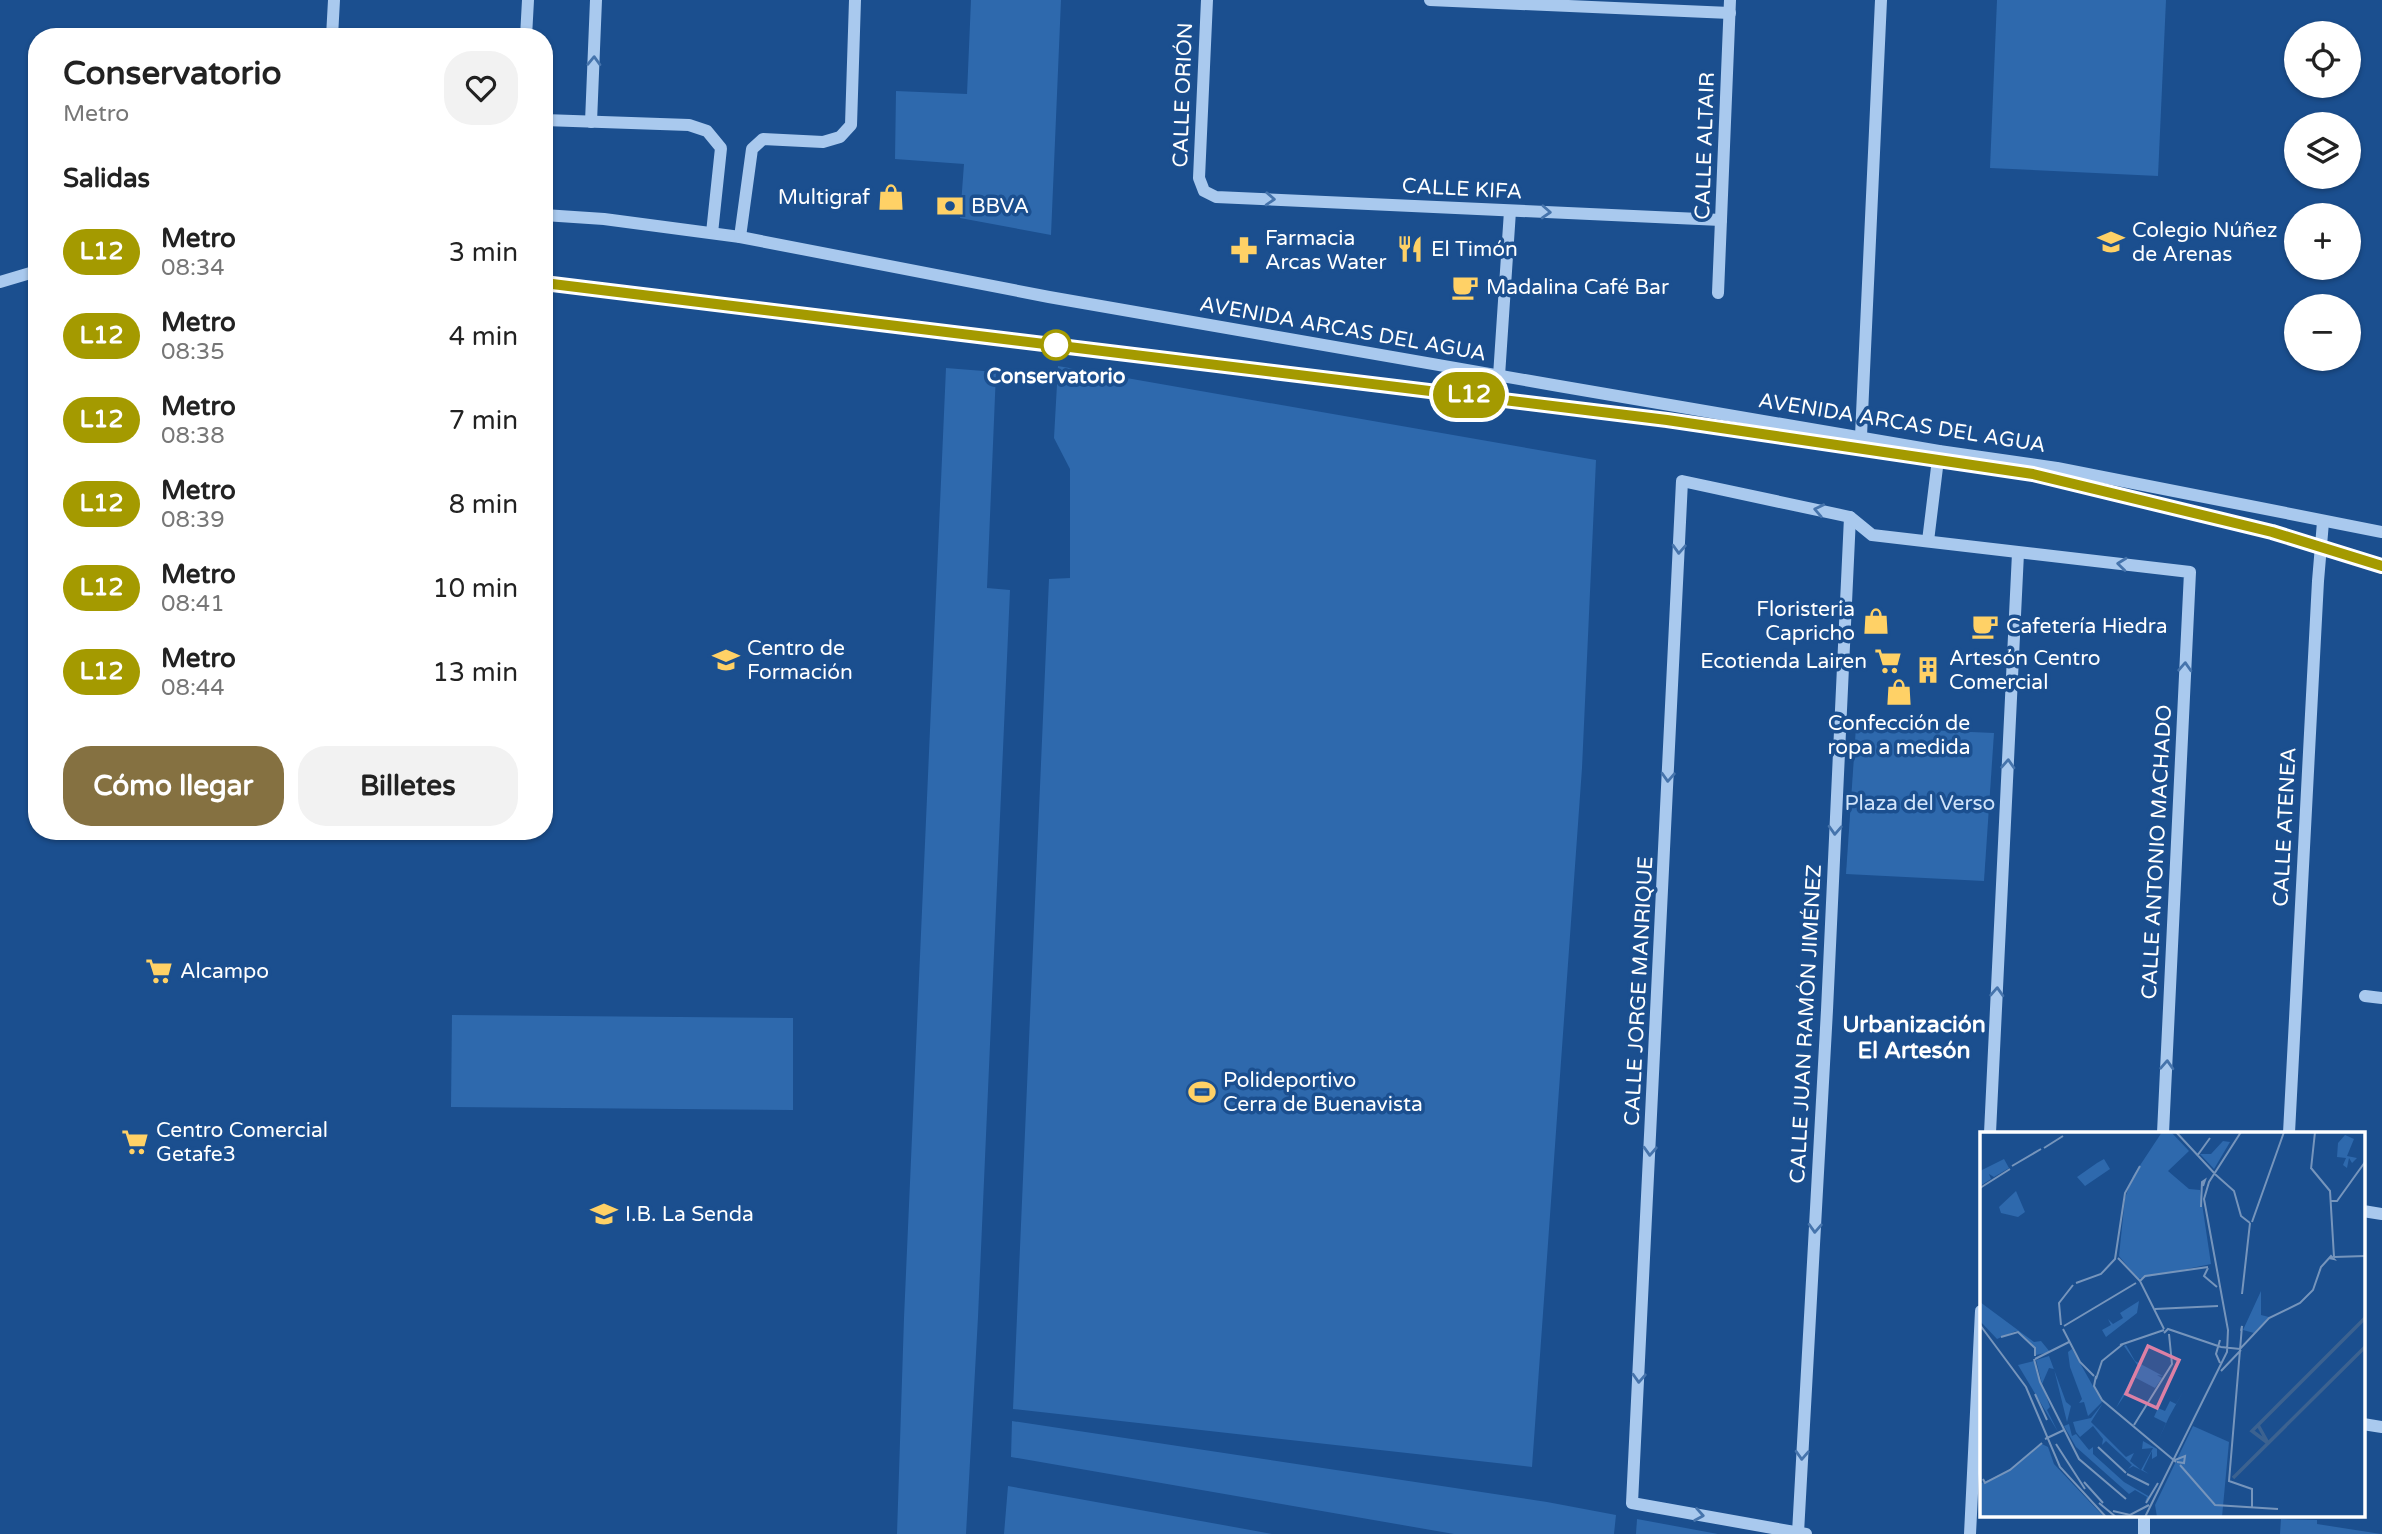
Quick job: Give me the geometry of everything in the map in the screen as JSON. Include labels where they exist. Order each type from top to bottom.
[{"type":"street","points":[[332,28],[334,0]]},
{"type":"street","points":[[526,28],[528,0]]},
{"type":"street","points":[[592,122],[596,0]]},
{"type":"street","points":[[740,237],[752,149],[763,139],[823,142],[840,137],[851,125],[855,0]]},
{"type":"street","name":"CALLE ORIÓN","points":[[1204,191],[1199,178],[1207,0]]},
{"type":"street","points":[[1430,0],[1730,7]]},
{"type":"street","points":[[1861,436],[1881,0]]},
{"type":"street","name":"CALLE ALTAIR","points":[[1718,293],[1730,7]]},
{"type":"street","points":[[553,120],[689,125],[708,131],[721,148],[712,233]]},
{"type":"street","name":"CALLE KIFA","points":[[1204,191],[1216,197],[1721,220]]},
{"type":"street","points":[[1499,376],[1510,211]]},
{"type":"street","name":"AVENIDA ARCAS DEL AGUA","points":[[553,216],[604,219],[740,237],[1049,297],[1499,376],[2098,476],[2382,532]]},
{"type":"street","points":[[0,282],[28,274]]},
{"type":"street","points":[[1928,541],[1939,451]]},
{"type":"street","name":"CALLE JORGE MANRIQUE","points":[[1802,1533],[1632,1503],[1682,481],[1850,517]]},
{"type":"street","points":[[1850,517],[1872,535],[2018,553],[1990,1132]]},
{"type":"street","name":"CALLE JUAN RAMÓN JIMÉNEZ","points":[[1802,1533],[1850,517]]},
{"type":"street","name":"CALLE ATENEA","points":[[2289,1132],[2323,522]]},
{"type":"street","name":"CALLE ANTONIO MACHADO","points":[[2018,553],[2190,572],[2163,1132]]},
{"type":"street","points":[[2365,996],[2382,998]]},
{"type":"street","points":[[2364,1211],[2382,1214]]},
{"type":"street","points":[[1970,1534],[1980,1331]]},
{"type":"street","points":[[2364,1424],[2382,1427]]},
{"type":"street","points":[[2144,1516],[2144,1534]]},
{"type":"green space","points":[[971,0],[1061,0],[1051,235],[960,218],[964,164],[895,159],[896,91],[967,94]]},
{"type":"green space","points":[[1997,0],[2166,0],[2158,176],[1990,168]]},
{"type":"green space","points":[[1058,366],[1596,460],[1582,768],[1532,1467],[1013,1409],[1049,579],[1070,578],[1070,469],[1054,438]]},
{"type":"green space","points":[[946,368],[996,372],[987,588],[1010,590],[966,1534],[897,1534],[904,1318]]},
{"type":"green space","name":"Plaza del Verso","points":[[1856,727],[1994,733],[1984,881],[1846,874]]},
{"type":"green space","points":[[452,1015],[793,1018],[793,1110],[451,1107]]},
{"type":"green space","points":[[1012,1421],[1547,1502],[1616,1515],[1614,1534],[1454,1534],[1011,1457]]},
{"type":"green space","points":[[1008,1486],[1245,1529],[1272,1534],[1004,1534]]},
{"type":"green space","points":[[1637,1519],[1718,1534],[1636,1534]]},
{"type":"green space","points":[[2281,1519],[2317,1520],[2317,1524],[2381,1534],[2280,1534]]},
{"type":"metro line","name":"L12","points":[[553,284],[1667,420],[2033,474],[2272,532],[2382,566]]},
{"type":"place","name":"Multigraf","points":[[891,197]]},
{"type":"place","name":"BBVA","points":[[950,206]]},
{"type":"place","name":"Colegio Núñez de Arenas","points":[[2111,242]]},
{"type":"place","name":"El Timón","points":[[1410,249]]},
{"type":"place","name":"Farmacia Arcas Water","points":[[1244,250]]},
{"type":"place","name":"Madalina Café Bar","points":[[1465,287]]},
{"type":"place","name":"Conservatorio","points":[[1056,345]]},
{"type":"place","name":"Floristeria Capricho","points":[[1876,621]]},
{"type":"place","name":"Cafetería Hiedra","points":[[1985,626]]},
{"type":"place","name":"Centro de Formación","points":[[726,660]]},
{"type":"place","name":"Ecotienda Lairen","points":[[1888,661]]},
{"type":"place","name":"Artesón Centro Comercial","points":[[1928,670]]},
{"type":"place","name":"Confección de ropa a medida","points":[[1899,692]]},
{"type":"place","name":"Alcampo","points":[[159,971]]},
{"type":"place","name":"Polideportivo Cerra de Buenavista","points":[[1202,1092]]},
{"type":"place","name":"Centro Comercial Getafe3","points":[[135,1142]]},
{"type":"place","name":"I.B. La Senda","points":[[604,1214]]},
{"type":"district","name":"Urbanización El Artesón","points":[[1914,1038]]}]
